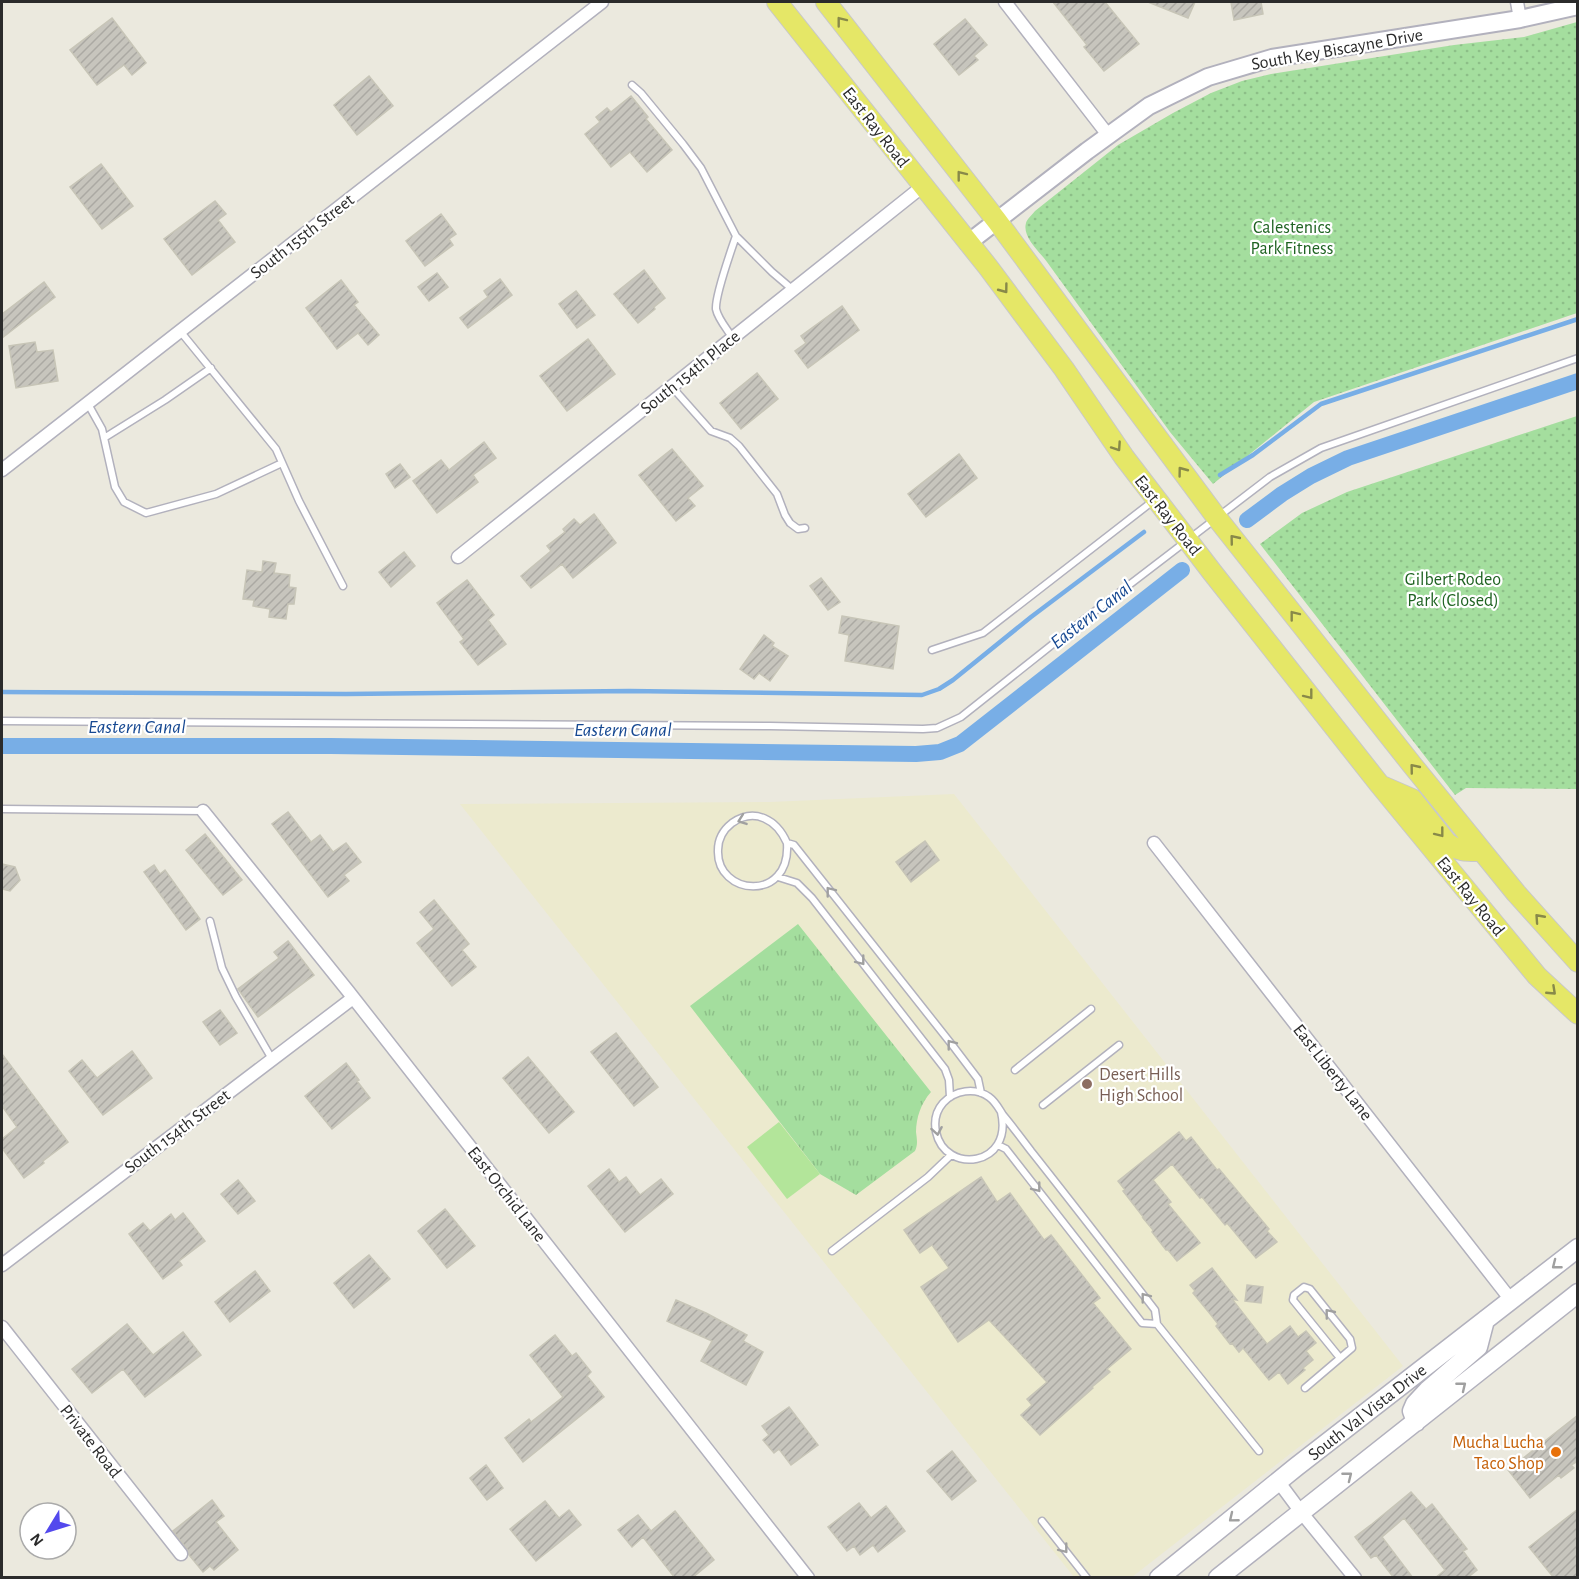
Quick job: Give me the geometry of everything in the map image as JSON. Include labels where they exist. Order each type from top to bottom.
[{"type":"main road","name":"East Ray Road","points":[[777,2],[968,243],[1064,369],[1124,457],[1380,785],[1536,976],[1578,1014]]},
{"type":"main road","name":"East Ray Road","points":[[826,2],[997,221],[1217,518],[1516,893],[1578,962]]},
{"type":"main road","points":[[1380,785],[1412,799],[1452,847],[1464,852],[1482,851]]},
{"type":"main road","name":"South Val Vista Drive","points":[[1159,1578],[1278,1481],[1578,1248]]},
{"type":"main road","points":[[1218,1578],[1578,1293]]},
{"type":"main road","points":[[1416,1422],[1412,1411],[1415,1404],[1478,1347],[1485,1320]]},
{"type":"street","points":[[1005,2],[1108,135]]},
{"type":"street","points":[[1517,2],[1520,19]]},
{"type":"street","name":"South 155th Street","points":[[2,470],[594,4]]},
{"type":"street","name":"South Key Biscayne Drive","points":[[968,243],[1149,106],[1209,77],[1272,58],[1520,19],[1578,6]]},
{"type":"street","name":"South 154th Place","points":[[458,557],[923,186]]},
{"type":"street","name":"East Orchid Lane","points":[[203,811],[353,998],[808,1578]]},
{"type":"street","name":"East Liberty Lane","points":[[1154,843],[1511,1300]]},
{"type":"street","name":"South 154th Street","points":[[2,1265],[353,998]]},
{"type":"street","name":"Private Road","points":[[2,1327],[181,1554]]},
{"type":"street","points":[[1278,1481],[1354,1578]]},
{"type":"lane","points":[[632,85],[641,93],[701,168],[736,236],[793,290]]},
{"type":"lane","points":[[733,338],[716,308],[736,236]]},
{"type":"lane","points":[[180,331],[276,449],[299,501],[343,586]]},
{"type":"lane","points":[[2,721],[937,728],[961,717],[1270,477],[1320,448],[1578,358]]},
{"type":"lane","points":[[104,438],[211,368]]},
{"type":"lane","points":[[672,386],[711,432],[729,438],[739,446],[777,494],[790,523],[798,529],[805,528]]},
{"type":"lane","points":[[88,403],[102,429],[115,487],[124,502],[146,513],[216,494],[282,463]]},
{"type":"lane","points":[[932,650],[984,633],[1156,499]]},
{"type":"lane","points":[[2,809],[203,811]]},
{"type":"lane","points":[[752,816],[774,823],[782,832],[787,843],[788,855],[785,867],[778,877],[768,884],[757,886],[746,886],[735,882],[721,866],[718,855],[718,844],[722,833],[740,819],[752,816]]},
{"type":"lane","points":[[787,843],[794,845],[953,1046],[978,1079],[981,1093]]},
{"type":"lane","points":[[778,877],[797,883],[812,898],[945,1069],[949,1080],[950,1097]]},
{"type":"lane","points":[[210,921],[222,968],[236,998],[272,1059]]},
{"type":"lane","points":[[1015,1070],[1091,1009]]},
{"type":"lane","points":[[1043,1105],[1119,1045]]},
{"type":"lane","points":[[959,1092],[981,1093],[990,1097],[997,1104],[1004,1123],[1003,1135],[998,1145],[985,1156],[976,1159],[951,1155],[938,1140],[935,1131],[935,1121],[942,1103],[959,1092]]},
{"type":"lane","points":[[1001,1112],[1155,1310],[1157,1324],[1259,1451]]},
{"type":"lane","points":[[998,1145],[1006,1149],[1143,1323],[1157,1324]]},
{"type":"lane","points":[[832,1251],[928,1177],[951,1155]]},
{"type":"lane","points":[[1305,1388],[1352,1348],[1350,1339],[1310,1289],[1304,1287],[1294,1295],[1293,1300],[1340,1358]]},
{"type":"lane","points":[[1042,1521],[1087,1578]]},
{"type":"shaded area","points":[[954,794],[1403,1366],[1132,1577],[1074,1577],[460,804],[770,802]]},
{"type":"green space","name":"Calestenics Park Fitness","points":[[1577,22],[1577,313],[1314,402],[1213,484],[1170,432],[1026,233],[1027,222],[1035,211],[1118,145],[1211,93],[1242,81],[1271,74],[1454,45],[1524,37]]},
{"type":"green space","name":"Gilbert Rodeo Park (Closed)","points":[[1577,416],[1577,789],[1466,788],[1455,795],[1260,544],[1302,513],[1347,492]]},
{"type":"green space","points":[[798,924],[931,1092],[924,1101],[918,1116],[915,1151],[856,1195],[820,1174],[690,1006]]},
{"type":"green space","points":[[779,1122],[820,1174],[787,1199],[747,1147]]},
{"type":"building","points":[[1053,2],[1105,2],[1139,44],[1104,71],[1084,47],[1087,45]]},
{"type":"building","points":[[1148,2],[1195,2],[1188,18]]},
{"type":"building","points":[[1231,2],[1261,2],[1263,14],[1234,20]]},
{"type":"building","points":[[112,18],[146,63],[132,75],[124,65],[97,85],[70,50]]},
{"type":"building","points":[[965,19],[987,45],[974,56],[978,60],[959,75],[934,44]]},
{"type":"building","points":[[369,76],[393,106],[357,135],[334,105]]},
{"type":"building","points":[[631,96],[648,117],[646,119],[672,150],[647,172],[630,152],[611,167],[585,134],[600,122],[596,117],[607,108],[611,112]]},
{"type":"building","points":[[101,164],[133,206],[102,229],[70,187]]},
{"type":"building","points":[[215,201],[226,214],[218,220],[235,242],[192,275],[164,239]]},
{"type":"building","points":[[441,214],[456,234],[449,239],[453,245],[425,266],[406,241]]},
{"type":"building","points":[[644,270],[665,298],[638,323],[614,294]]},
{"type":"building","points":[[437,273],[448,287],[429,301],[418,287]]},
{"type":"building","points":[[500,279],[512,295],[468,328],[460,318],[488,297],[484,291]]},
{"type":"building","points":[[341,280],[358,302],[354,305],[379,335],[368,345],[358,333],[337,349],[306,308]]},
{"type":"building","points":[[44,282],[55,297],[2,338],[2,314]]},
{"type":"building","points":[[576,291],[595,315],[577,328],[559,304]]},
{"type":"building","points":[[842,306],[859,330],[808,368],[795,351],[806,343],[801,336]]},
{"type":"building","points":[[588,339],[615,374],[567,411],[540,376]]},
{"type":"building","points":[[35,342],[37,352],[53,350],[58,381],[16,388],[9,346]]},
{"type":"building","points":[[757,373],[778,399],[741,429],[720,403]]},
{"type":"building","points":[[484,442],[496,458],[473,475],[478,482],[437,513],[413,481],[441,460],[449,470]]},
{"type":"building","points":[[672,449],[703,486],[688,498],[695,506],[676,521],[639,475]]},
{"type":"building","points":[[959,454],[977,478],[926,517],[908,494]]},
{"type":"building","points":[[400,464],[410,477],[395,488],[386,474]]},
{"type":"building","points":[[594,514],[616,543],[573,578],[562,564],[531,588],[521,576],[551,551],[547,546],[565,532],[563,529],[574,519],[580,525]]},
{"type":"building","points":[[404,552],[415,566],[391,587],[379,572]]},
{"type":"building","points":[[263,561],[276,563],[274,573],[290,575],[289,587],[296,588],[294,604],[288,604],[286,619],[269,617],[270,609],[253,606],[254,600],[243,599],[247,570],[262,572]]},
{"type":"building","points":[[821,578],[840,602],[828,610],[810,586]]},
{"type":"building","points":[[467,580],[494,615],[488,620],[506,644],[478,665],[460,642],[464,639],[437,603]]},
{"type":"building","points":[[842,616],[899,626],[893,669],[845,661],[849,635],[839,633]]},
{"type":"building","points":[[764,635],[774,643],[772,646],[788,656],[770,681],[759,673],[754,679],[740,669]]},
{"type":"building","points":[[288,812],[311,842],[320,835],[333,852],[346,843],[361,862],[344,875],[349,881],[328,897],[272,824]]},
{"type":"building","points":[[205,834],[242,880],[223,895],[186,850]]},
{"type":"building","points":[[925,841],[939,860],[911,882],[896,862]]},
{"type":"building","points":[[2,864],[15,867],[20,880],[10,891],[2,889]]},
{"type":"building","points":[[154,865],[160,874],[165,870],[200,919],[186,930],[144,872]]},
{"type":"building","points":[[434,900],[469,944],[462,950],[476,967],[452,986],[417,943],[434,929],[420,912]]},
{"type":"building","points":[[288,941],[314,975],[258,1017],[238,989],[279,958],[274,952]]},
{"type":"building","points":[[220,1010],[237,1033],[220,1045],[203,1022]]},
{"type":"building","points":[[616,1033],[658,1087],[634,1106],[591,1052]]},
{"type":"building","points":[[132,1051],[152,1078],[103,1115],[69,1071],[82,1060],[97,1078]]},
{"type":"building","points":[[2,1054],[68,1142],[24,1178],[2,1148],[2,1139],[17,1127],[2,1106]]},
{"type":"building","points":[[528,1057],[574,1112],[549,1133],[503,1078]]},
{"type":"building","points":[[346,1063],[370,1098],[332,1129],[305,1096]]},
{"type":"building","points":[[1179,1132],[1186,1141],[1191,1137],[1269,1229],[1267,1231],[1277,1242],[1256,1258],[1172,1164],[1153,1180],[1171,1202],[1168,1204],[1200,1243],[1177,1261],[1152,1232],[1153,1230],[1123,1191],[1125,1190],[1118,1181]]},
{"type":"building","points":[[609,1169],[619,1182],[626,1177],[640,1195],[661,1179],[673,1194],[625,1232],[588,1186]]},
{"type":"building","points":[[981,1177],[997,1202],[1010,1193],[1044,1240],[1051,1235],[1100,1298],[1093,1303],[1131,1349],[1107,1369],[1110,1372],[1040,1435],[1021,1415],[1032,1405],[1027,1399],[1047,1382],[989,1320],[958,1342],[921,1287],[949,1268],[932,1245],[920,1253],[904,1230]]},
{"type":"building","points":[[238,1180],[255,1201],[238,1214],[221,1194]]},
{"type":"building","points":[[445,1209],[475,1246],[447,1268],[418,1231]]},
{"type":"building","points":[[183,1213],[205,1241],[179,1261],[182,1265],[163,1279],[129,1234],[143,1223],[150,1231],[171,1214],[175,1220]]},
{"type":"building","points":[[369,1255],[390,1279],[354,1308],[334,1283]]},
{"type":"building","points":[[1212,1268],[1237,1300],[1232,1299],[1267,1344],[1290,1326],[1298,1337],[1306,1331],[1316,1343],[1306,1351],[1313,1360],[1288,1384],[1279,1372],[1269,1380],[1243,1348],[1239,1352],[1232,1343],[1230,1344],[1216,1326],[1218,1324],[1193,1293],[1195,1291],[1190,1285]]},
{"type":"building","points":[[255,1271],[270,1291],[230,1322],[215,1302]]},
{"type":"building","points":[[1247,1285],[1263,1287],[1261,1303],[1245,1301]]},
{"type":"building","points":[[676,1300],[747,1335],[743,1341],[763,1352],[746,1385],[701,1361],[712,1341],[667,1321]]},
{"type":"building","points":[[127,1324],[153,1355],[183,1332],[201,1355],[145,1397],[123,1369],[92,1393],[72,1369]]},
{"type":"building","points":[[555,1335],[572,1356],[576,1353],[591,1372],[587,1376],[604,1397],[523,1462],[505,1438],[529,1419],[531,1422],[563,1397],[530,1355]]},
{"type":"building","points":[[789,1407],[818,1445],[791,1465],[779,1449],[774,1453],[763,1440],[769,1435],[762,1426]]},
{"type":"building","points":[[1578,1415],[1578,1461],[1571,1465],[1574,1468],[1561,1478],[1559,1475],[1530,1498],[1508,1470]]},
{"type":"building","points":[[952,1451],[976,1481],[952,1500],[927,1471]]},
{"type":"building","points":[[486,1465],[503,1488],[487,1500],[470,1478]]},
{"type":"building","points":[[1411,1492],[1426,1509],[1432,1504],[1467,1549],[1463,1551],[1477,1570],[1467,1578],[1435,1578],[1445,1570],[1404,1518],[1382,1537],[1413,1578],[1394,1578],[1376,1555],[1371,1558],[1355,1537]]},
{"type":"building","points":[[212,1500],[224,1516],[216,1522],[238,1550],[214,1570],[210,1566],[203,1572],[173,1531]]},
{"type":"building","points":[[545,1501],[559,1518],[569,1510],[581,1525],[536,1561],[510,1529]]},
{"type":"building","points":[[859,1503],[871,1518],[886,1506],[905,1531],[878,1552],[873,1545],[860,1555],[854,1546],[847,1551],[828,1527]]},
{"type":"building","points":[[1578,1509],[1578,1578],[1554,1578],[1529,1547]]},
{"type":"building","points":[[675,1511],[714,1560],[692,1578],[675,1578],[643,1537],[632,1547],[618,1530],[638,1515],[651,1531]]},
{"type":"waterway","points":[[1220,475],[1253,455],[1321,404],[1578,319]]},
{"type":"waterway","name":"Eastern Canal","points":[[1247,520],[1311,476],[1348,458],[1578,381]]},
{"type":"waterway","points":[[2,692],[346,694],[629,691],[922,695],[939,689],[953,680],[1031,617],[1144,532]]},
{"type":"waterway","name":"Eastern Canal","points":[[2,746],[331,746],[916,754],[940,752],[960,744],[1182,570]]},
{"type":"place","name":"Desert Hills High School","points":[[1087,1084]]},
{"type":"place","name":"Mucha Lucha Taco Shop","points":[[1556,1452]]}]
